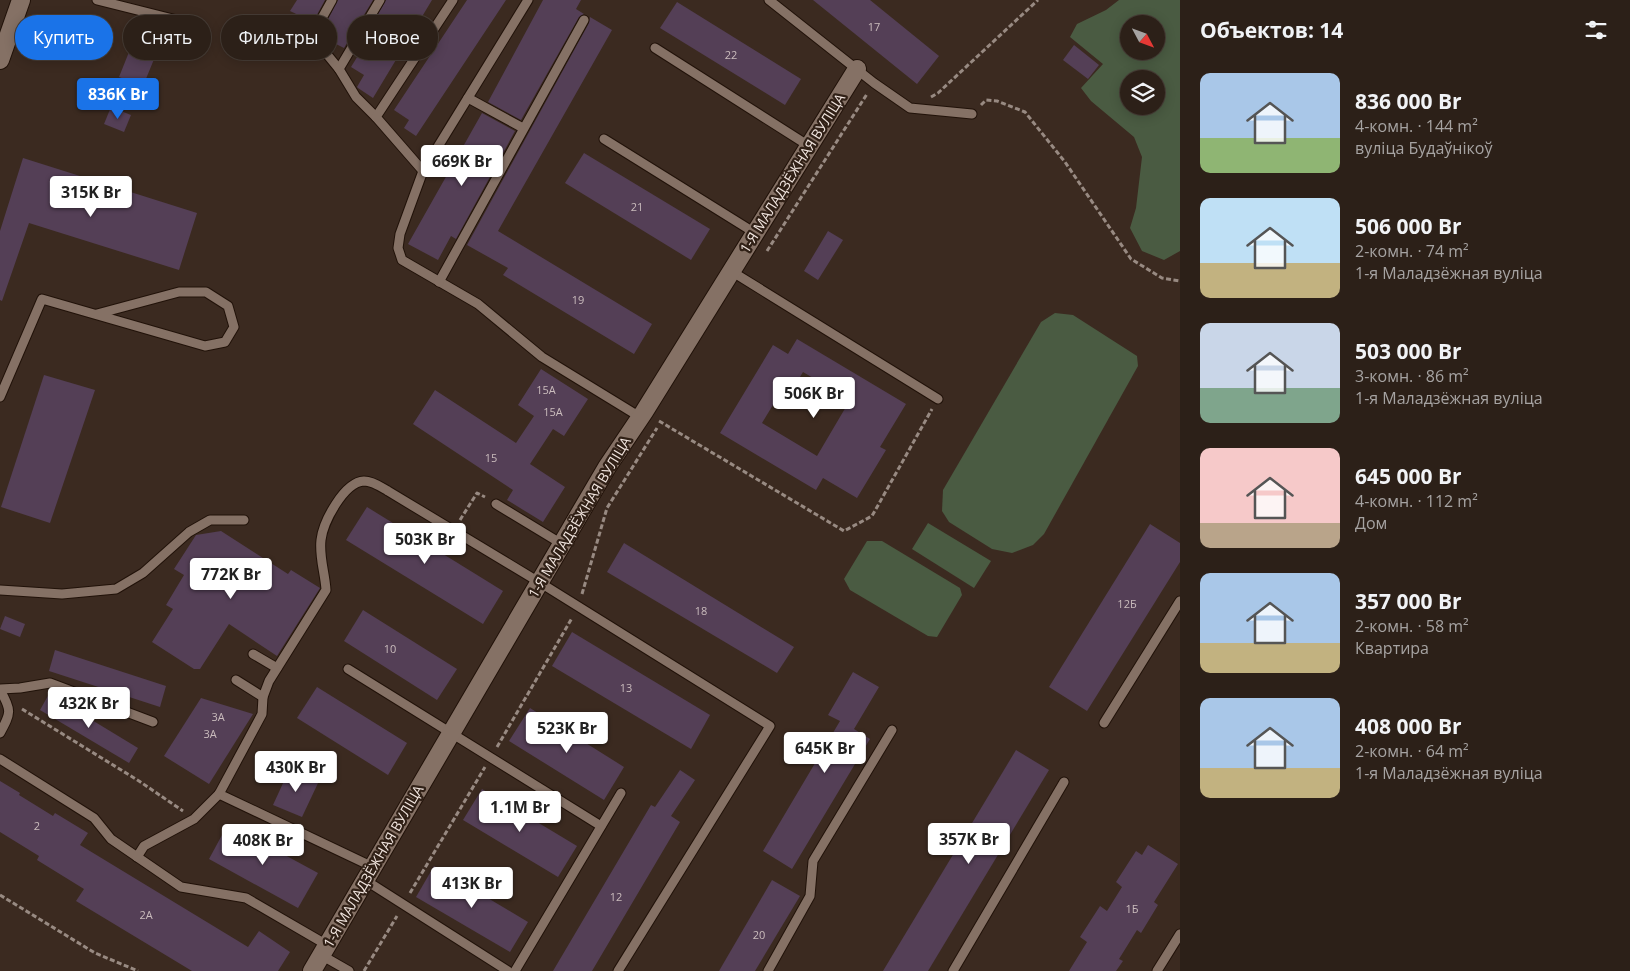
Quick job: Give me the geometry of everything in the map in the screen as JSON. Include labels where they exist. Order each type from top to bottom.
[{"type":"street","points":[[0,60],[21,0]]},
{"type":"street","name":"1-Я МАЛАДЗЁЖНАЯ ВУЛІЦА","points":[[312,971],[607,467],[857,69]]},
{"type":"lane","points":[[97,0],[157,15]]},
{"type":"lane","points":[[332,0],[312,36],[339,68],[356,96],[423,171]]},
{"type":"lane","points":[[339,68],[380,0]]},
{"type":"lane","points":[[376,117],[453,0]]},
{"type":"lane","points":[[528,0],[423,171],[400,234],[398,248],[402,260],[478,304],[542,357],[640,417]]},
{"type":"lane","points":[[768,0],[874,83],[910,108],[972,114]]},
{"type":"lane","points":[[439,282],[584,20]]},
{"type":"lane","points":[[655,48],[809,146]]},
{"type":"lane","points":[[468,98],[523,128]]},
{"type":"lane","points":[[604,139],[755,233]]},
{"type":"lane","points":[[731,271],[938,399]]},
{"type":"lane","points":[[0,396],[42,299],[205,346],[225,342],[234,327],[228,306],[206,292],[179,292],[97,314]]},
{"type":"lane","points":[[137,857],[144,846],[194,819],[219,794],[262,714],[263,697],[277,668],[326,590],[320,552],[326,521],[334,505],[354,485],[362,481],[372,482],[539,582],[770,726],[618,971]]},
{"type":"lane","points":[[496,504],[562,544]]},
{"type":"lane","points":[[0,590],[62,594],[116,589],[143,573],[190,532],[210,520],[244,520]]},
{"type":"lane","points":[[1104,723],[1180,601]]},
{"type":"lane","points":[[254,654],[277,668]]},
{"type":"lane","points":[[348,669],[601,826]]},
{"type":"lane","points":[[236,680],[263,697]]},
{"type":"lane","points":[[0,734],[9,717],[9,706],[0,689],[50,683],[153,722]]},
{"type":"lane","points":[[768,971],[810,896],[813,861],[892,730]]},
{"type":"lane","points":[[0,759],[94,818],[111,839],[181,887],[246,898],[324,950],[349,971]]},
{"type":"lane","points":[[953,971],[1064,782]]},
{"type":"lane","points":[[515,971],[621,792]]},
{"type":"lane","points":[[219,794],[369,874],[404,905],[508,971]]},
{"type":"lane","points":[[1157,971],[1180,934]]},
{"type":"path","points":[[910,108],[938,93],[1038,0]]},
{"type":"path","points":[[764,256],[874,83]]},
{"type":"path","points":[[972,114],[986,100],[997,101],[1025,112],[1065,162],[1131,259],[1162,278],[1180,281]]},
{"type":"path","points":[[660,422],[844,531],[872,516],[938,399]]},
{"type":"path","points":[[364,971],[579,607],[607,508],[666,414]]},
{"type":"path","points":[[454,531],[477,493],[496,504]]},
{"type":"path","points":[[6,699],[155,791],[194,819]]},
{"type":"path","points":[[0,895],[95,953],[138,971]]},
{"type":"green space","points":[[1119,0],[1180,0],[1180,251],[1164,260],[1142,251],[1130,228],[1136,208],[1142,157],[1134,137],[1091,101],[1081,88],[1103,64],[1070,37],[1077,24],[1106,10]]},
{"type":"green space","points":[[1055,313],[1073,315],[1137,356],[1138,366],[1044,534],[1033,545],[1012,553],[992,549],[949,522],[942,511],[943,490],[1041,322]]},
{"type":"green space","points":[[928,523],[991,561],[974,588],[912,549]]},
{"type":"green space","points":[[867,541],[882,541],[960,588],[962,595],[937,637],[928,636],[850,590],[844,579]]},
{"type":"building","points":[[297,0],[325,0],[317,15],[298,15],[290,11]]},
{"type":"building","points":[[338,0],[373,0],[364,15],[347,15],[347,43],[344,48],[337,44],[337,15],[330,15]]},
{"type":"building","points":[[386,0],[432,0],[423,15],[378,15]]},
{"type":"building","points":[[467,0],[506,0],[416,136],[404,128],[409,120],[394,110],[427,60],[438,60],[438,44]]},
{"type":"building","points":[[543,0],[581,0],[576,9],[584,14],[579,17],[521,120],[488,102]]},
{"type":"building","points":[[813,0],[870,0],[939,56],[917,84]]},
{"type":"building","points":[[677,2],[801,79],[785,105],[660,28]]},
{"type":"building","points":[[590,17],[612,30],[498,231],[652,324],[634,354],[503,275],[508,268],[467,245],[589,23]]},
{"type":"building","points":[[1074,45],[1099,65],[1088,79],[1063,60]]},
{"type":"building","points":[[126,60],[154,60],[143,86],[119,77]]},
{"type":"building","points":[[355,60],[396,60],[373,98],[357,87],[364,75],[351,67]]},
{"type":"building","points":[[111,107],[131,115],[124,132],[104,124]]},
{"type":"building","points":[[482,113],[515,131],[456,239],[451,236],[438,260],[408,244]]},
{"type":"building","points":[[584,153],[710,229],[691,260],[565,183]]},
{"type":"building","points":[[23,158],[197,213],[179,270],[29,223],[2,301],[0,300],[0,231]]},
{"type":"building","points":[[828,231],[843,240],[818,280],[804,271]]},
{"type":"building","points":[[797,339],[906,404],[880,447],[886,450],[857,498],[823,478],[816,490],[720,433],[773,345],[788,354]],"holes":[[[803,372],[850,400],[817,456],[762,423],[779,395],[786,400]]]},
{"type":"building","points":[[541,369],[588,399],[564,436],[553,429],[530,464],[565,487],[543,522],[507,500],[513,490],[413,424],[435,390],[516,443],[534,416],[518,405]]},
{"type":"building","points":[[44,375],[95,390],[50,523],[1,507]]},
{"type":"building","points":[[367,507],[503,591],[483,624],[346,540]]},
{"type":"building","points":[[1150,524],[1180,543],[1180,562],[1087,711],[1049,687]]},
{"type":"building","points":[[221,531],[288,574],[291,570],[320,588],[277,656],[229,624],[200,669],[194,669],[152,642],[173,609],[166,605],[184,575],[174,569],[196,535]]},
{"type":"building","points":[[624,543],[794,647],[777,673],[607,572]]},
{"type":"building","points":[[363,610],[457,669],[437,700],[344,641]]},
{"type":"building","points":[[5,616],[25,624],[20,637],[0,629]]},
{"type":"building","points":[[572,632],[710,715],[691,749],[552,666]]},
{"type":"building","points":[[55,650],[166,686],[160,707],[49,671]]},
{"type":"building","points":[[853,672],[879,687],[854,729],[870,739],[792,869],[763,851],[840,721],[828,715]]},
{"type":"building","points":[[317,687],[407,743],[388,775],[297,718]]},
{"type":"building","points":[[49,694],[138,748],[129,763],[40,710]]},
{"type":"building","points":[[201,698],[253,714],[209,784],[164,756]]},
{"type":"building","points":[[530,708],[624,767],[604,800],[509,741]]},
{"type":"building","points":[[1016,750],[1049,770],[928,971],[883,971]]},
{"type":"building","points":[[290,768],[319,781],[302,817],[273,805]]},
{"type":"building","points":[[680,770],[695,780],[671,816],[680,822],[592,971],[553,971],[651,805],[655,807]]},
{"type":"building","points":[[0,781],[53,816],[55,813],[88,833],[80,845],[248,947],[259,931],[290,952],[278,971],[192,971],[76,901],[84,889],[37,860],[39,856],[0,832]]},
{"type":"building","points":[[482,789],[577,846],[558,877],[463,820]]},
{"type":"building","points":[[228,824],[318,873],[298,908],[209,859]]},
{"type":"building","points":[[1148,845],[1178,864],[1154,902],[1158,905],[1141,933],[1137,930],[1119,959],[1123,961],[1116,971],[1069,971],[1087,942],[1080,937],[1100,906],[1107,911],[1122,887],[1116,882],[1136,851],[1142,855]]},
{"type":"building","points":[[434,866],[528,922],[510,952],[416,897]]},
{"type":"building","points":[[772,880],[800,896],[755,971],[719,971]]}]
